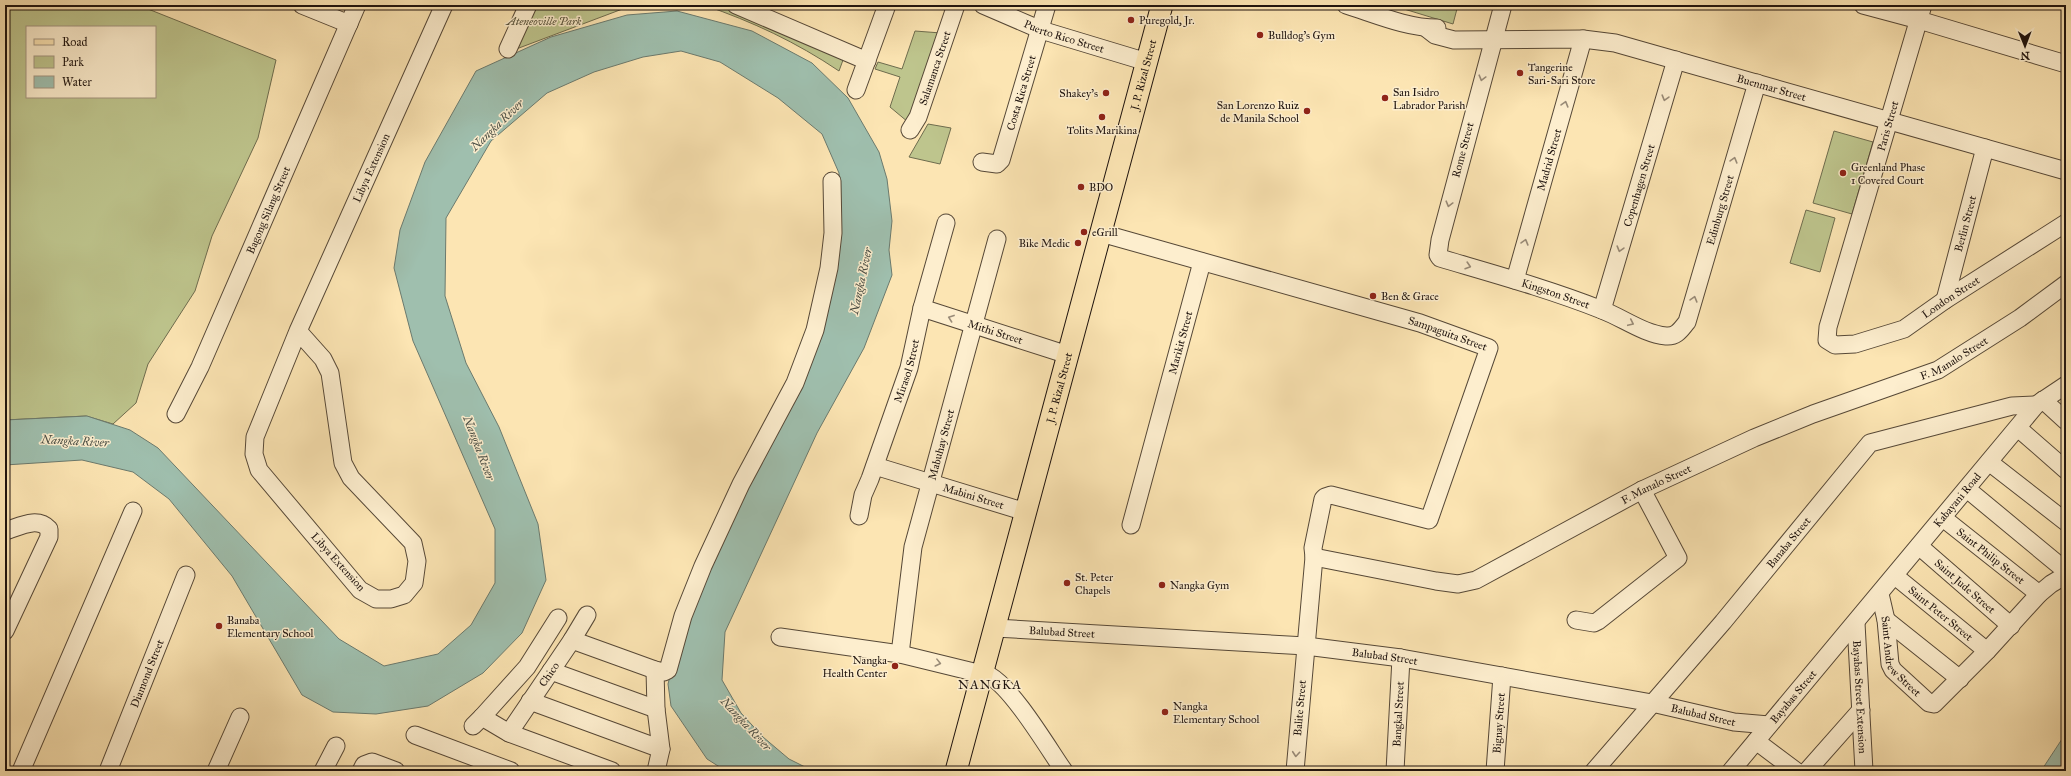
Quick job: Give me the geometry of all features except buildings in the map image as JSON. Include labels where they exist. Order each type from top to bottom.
[{"type":"main road","name":"J. P. Rizal Street","points":[[956,771],[1162,5]]},
{"type":"street","points":[[302,5],[349,24]]},
{"type":"street","name":"Bagong Silang Street","points":[[176,414],[200,367],[357,5]]},
{"type":"street","name":"Libya Extension","points":[[298,331],[323,359],[330,373],[338,444],[343,463],[351,478],[413,543],[417,561],[414,583],[404,595],[391,599],[376,598],[360,590],[260,470],[254,454],[255,437],[298,331],[444,5]]},
{"type":"street","points":[[508,49],[528,5]]},
{"type":"street","points":[[736,5],[867,61]]},
{"type":"street","points":[[856,90],[887,5]]},
{"type":"street","name":"Salamanca Street","points":[[910,130],[918,117],[956,5]]},
{"type":"street","name":"Puerto Rico Street","points":[[983,5],[1041,30],[1146,62]]},
{"type":"street","name":"Costa Rica Street","points":[[982,162],[997,164],[1001,160],[1041,30],[1047,5]]},
{"type":"street","name":"Buenmar Street","points":[[1346,5],[1426,28],[1435,35],[1454,40],[1583,39],[1615,43],[2066,171]]},
{"type":"street","name":"Rome Street","points":[[1437,249],[1492,40],[1503,5]]},
{"type":"street","points":[[1863,5],[1921,12],[2066,64]]},
{"type":"street","name":"Paris Street","points":[[1827,340],[1828,327],[1921,12]]},
{"type":"street","name":"Madrid Street","points":[[1515,280],[1583,39]]},
{"type":"street","name":"Copenhagen Street","points":[[1602,310],[1676,60]]},
{"type":"street","name":"Edinburg Street","points":[[1678,334],[1687,322],[1757,83]]},
{"type":"street","name":"Berlin Street","points":[[1944,300],[1985,148]]},
{"type":"street","points":[[572,640],[655,670],[664,672],[670,666],[683,616],[703,566],[741,484],[799,374],[815,330],[829,268],[833,233],[832,181]]},
{"type":"street","name":"Mirasol Street","points":[[859,516],[863,495],[909,368],[922,308],[946,222]]},
{"type":"street","name":"London Street","points":[[1827,340],[1835,345],[1855,344],[1904,329],[1944,300],[2066,223]]},
{"type":"street","points":[[1101,233],[1202,262]]},
{"type":"street","name":"Mabuhay Street","points":[[900,654],[913,547],[997,238]]},
{"type":"street","name":"Kingston Street","points":[[1437,249],[1440,258],[1515,280],[1602,310],[1656,334],[1668,336],[1678,334]]},
{"type":"street","name":"Sampaguita Street","points":[[1202,262],[1420,323],[1489,348],[1429,520],[1331,495],[1325,497],[1322,502],[1313,548],[1314,557]]},
{"type":"street","name":"Marikit Street","points":[[1131,525],[1202,262]]},
{"type":"street","name":"F. Manalo Street","points":[[1314,557],[1436,581],[1458,584],[1476,580],[1642,490],[1754,438],[1813,414],[1938,370],[2020,318],[2066,284]]},
{"type":"street","name":"Mithi Street","points":[[922,308],[1068,355]]},
{"type":"street","name":"Kabayani Road","points":[[1856,623],[2040,402],[2066,386]]},
{"type":"street","points":[[2040,402],[2066,421]]},
{"type":"street","name":"Banaba Street","points":[[1594,771],[1723,622],[1870,442],[2012,406],[2040,402]]},
{"type":"street","points":[[2018,428],[2066,470]]},
{"type":"street","points":[[1990,462],[2066,522]]},
{"type":"street","name":"Mabini Street","points":[[874,466],[1026,512]]},
{"type":"street","points":[[1967,489],[2066,571]]},
{"type":"street","points":[[1576,620],[1594,623],[1598,621],[1678,558],[1642,490]]},
{"type":"street","points":[[21,771],[133,511]]},
{"type":"street","name":"Saint Philip Street","points":[[1942,518],[2039,594]]},
{"type":"street","points":[[5,532],[36,522],[44,524],[49,529],[49,537],[5,631]]},
{"type":"street","name":"Saint Jude Street","points":[[1920,546],[2011,626]]},
{"type":"street","points":[[1306,646],[1314,557]]},
{"type":"street","name":"Diamond Street","points":[[108,771],[186,575]]},
{"type":"street","points":[[1886,620],[1960,679],[2011,626],[2039,594],[2051,584],[2066,575]]},
{"type":"street","name":"Saint Peter Street","points":[[1895,576],[1987,651]]},
{"type":"street","name":"Saint Andrew Street","points":[[1880,594],[1886,620],[1888,654],[1893,670],[1929,703],[1934,704],[1938,702],[1960,679]]},
{"type":"street","name":"Chico","points":[[509,733],[587,616]]},
{"type":"street","points":[[558,618],[527,667],[477,721],[612,771]]},
{"type":"street","name":"Bayabas Street Extension","points":[[1856,623],[1864,771]]},
{"type":"street","name":"Bayabas Street","points":[[1732,771],[1856,623]]},
{"type":"street","name":"Balubad Street","points":[[994,628],[1306,646],[1402,658],[1652,703],[1734,722],[1769,725]]},
{"type":"street","points":[[780,637],[900,654],[982,674],[996,680],[1037,730],[1064,771]]},
{"type":"street","name":"Balite Street","points":[[1295,771],[1306,646]]},
{"type":"street","name":"Bangkal Street","points":[[1395,771],[1402,658]]},
{"type":"street","points":[[655,670],[656,709],[662,749],[656,771]]},
{"type":"street","points":[[551,671],[656,709]]},
{"type":"street","name":"Bignay Street","points":[[1496,771],[1502,676]]},
{"type":"street","points":[[530,701],[662,749]]},
{"type":"street","points":[[1807,771],[1861,710]]},
{"type":"street","points":[[216,771],[240,717]]},
{"type":"street","points":[[415,735],[511,771]]},
{"type":"street","points":[[1756,741],[1796,771]]},
{"type":"street","points":[[323,771],[336,746]]},
{"type":"street","points":[[366,766],[396,771]]},
{"type":"green space","points":[[5,5],[138,5],[276,60],[258,138],[212,236],[195,291],[148,364],[136,403],[113,424],[86,416],[5,420]]},
{"type":"green space","name":"Ateneoville Park","points":[[533,5],[633,5],[511,51]]},
{"type":"green space","points":[[704,5],[721,5],[843,60],[839,71],[807,51],[774,34],[740,18]]},
{"type":"green space","points":[[1391,5],[1458,5],[1453,24]]},
{"type":"green space","points":[[915,31],[941,33],[908,122],[890,107],[900,77],[875,69],[878,62],[902,69]]},
{"type":"green space","points":[[928,124],[951,128],[940,164],[909,157]]},
{"type":"green space","name":"Greenland Phase 1 Covered Court","points":[[1834,131],[1873,142],[1852,214],[1813,203]]},
{"type":"green space","points":[[1806,210],[1835,218],[1820,272],[1790,263]]},
{"type":"water","name":"Nangka River","points":[[677,11],[752,31],[812,63],[848,98],[879,152],[887,179],[892,221],[889,250],[892,275],[864,348],[817,433],[725,632],[722,680],[741,713],[763,737],[789,759],[813,771],[726,771],[707,759],[671,706],[668,684],[685,618],[810,358],[841,208],[839,173],[822,134],[778,98],[720,62],[681,51],[643,57],[594,72],[547,93],[491,141],[446,218],[445,296],[466,363],[499,427],[538,524],[546,580],[522,633],[483,673],[428,706],[376,714],[333,712],[302,695],[232,576],[169,499],[133,472],[82,460],[5,465],[5,420],[87,416],[130,430],[158,448],[339,639],[384,666],[438,654],[471,625],[495,583],[495,529],[413,341],[394,268],[400,230],[425,162],[476,71],[551,37],[627,15]]},
{"type":"water","points":[[2066,733],[2066,771],[2041,771]]},
{"type":"place","name":"Puregold, Jr.","points":[[1131,20]]},
{"type":"place","name":"Bulldog's Gym","points":[[1260,35]]},
{"type":"place","name":"Tangerine Sari-Sari Store","points":[[1520,73]]},
{"type":"place","name":"Shakey's","points":[[1106,93]]},
{"type":"place","name":"San Isidro Labrador Parish","points":[[1385,98]]},
{"type":"place","name":"San Lorenzo Ruiz de Manila School","points":[[1307,111]]},
{"type":"place","name":"Tolits Marikina","points":[[1102,117]]},
{"type":"place","name":"Greenland Phase 1 Covered Court","points":[[1843,173]]},
{"type":"place","name":"BDO","points":[[1081,187]]},
{"type":"place","name":"eGrill","points":[[1084,232]]},
{"type":"place","name":"Bike Medic","points":[[1078,243]]},
{"type":"place","name":"Ben & Grace","points":[[1373,296]]},
{"type":"place","name":"St. Peter Chapels","points":[[1067,583]]},
{"type":"place","name":"Nangka Gym","points":[[1162,585]]},
{"type":"place","name":"Banaba Elementary School","points":[[219,626]]},
{"type":"place","name":"Nangka Health Center","points":[[895,666]]},
{"type":"place","name":"Nangka Elementary School","points":[[1165,712]]},
{"type":"district","name":"NANGKA","points":[[990,685]]}]
